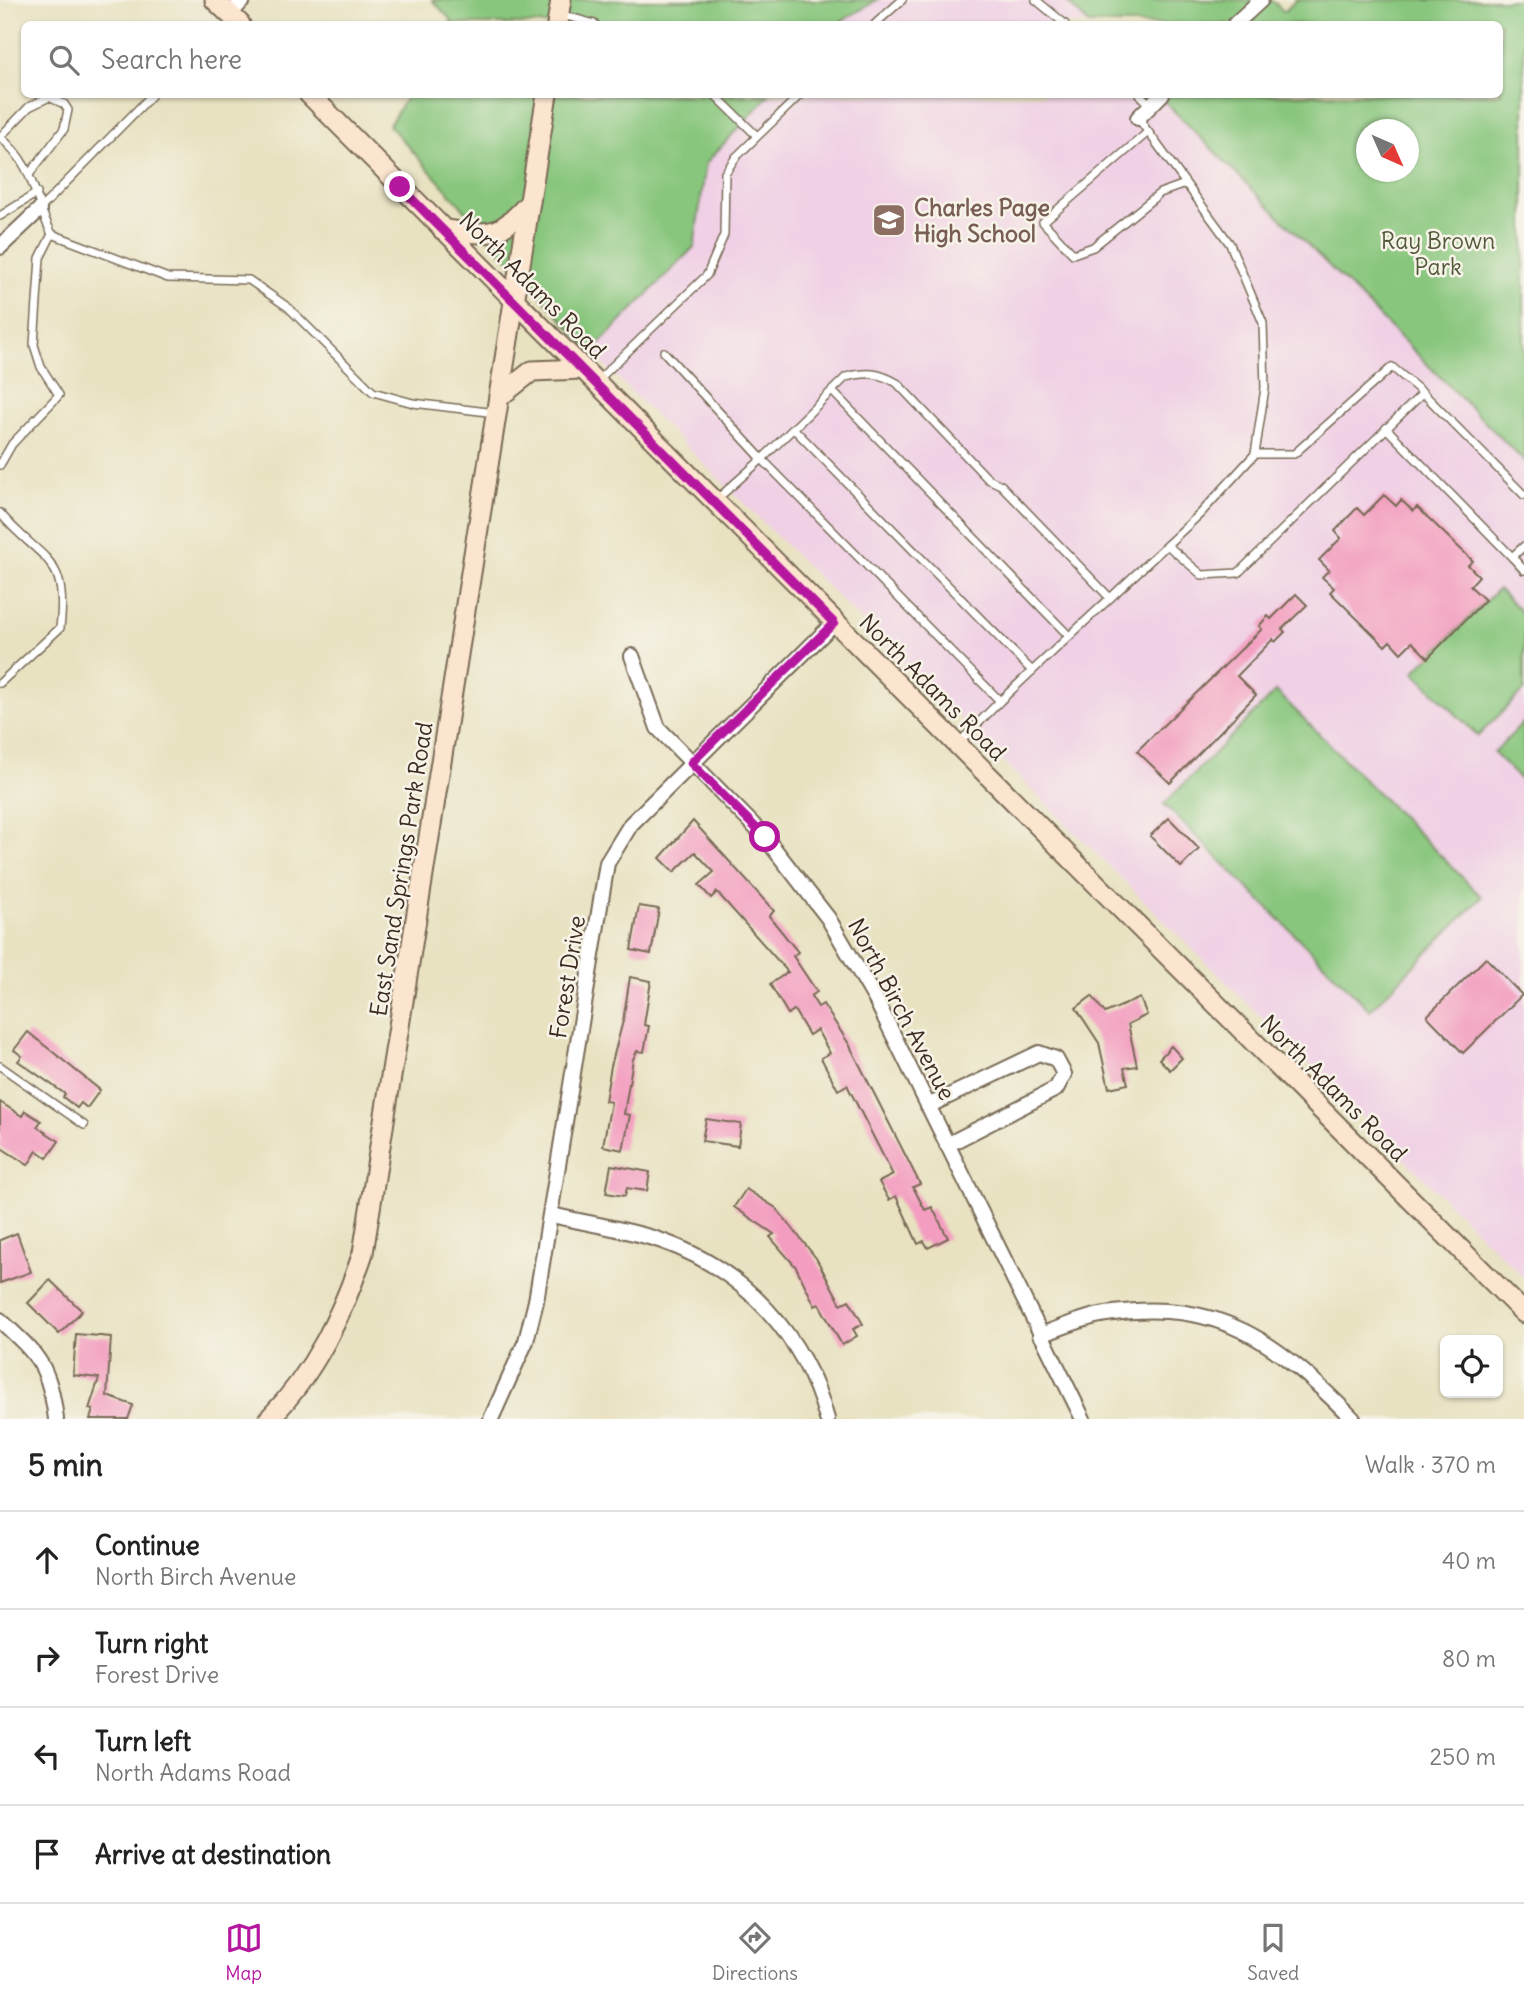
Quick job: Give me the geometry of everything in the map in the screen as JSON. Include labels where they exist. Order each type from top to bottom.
[{"type":"main road","points":[[215,0],[238,13]]},
{"type":"main road","name":"North Adams Road","points":[[313,98],[1524,1313]]},
{"type":"main road","name":"East Sand Springs Park Road","points":[[269,1419],[296,1390],[318,1357],[342,1311],[363,1253],[516,303],[546,98]]},
{"type":"main road","points":[[443,230],[494,232],[510,225],[531,201]]},
{"type":"main road","points":[[498,405],[532,371],[589,375]]},
{"type":"street","points":[[1238,21],[1261,0]]},
{"type":"street","points":[[1138,118],[1158,98]]},
{"type":"street","points":[[0,247],[39,210]]},
{"type":"street","name":"Forest Drive","points":[[491,1419],[526,1341],[552,1215],[607,863],[631,824],[834,623]]},
{"type":"street","name":"North Birch Avenue","points":[[632,656],[658,728],[765,837],[828,918],[876,1000],[1083,1419]]},
{"type":"street","points":[[928,1106],[1039,1053],[1056,1059],[1063,1074],[1056,1089],[947,1145]]},
{"type":"street","points":[[552,1215],[662,1241],[709,1261],[747,1288],[791,1336],[818,1384],[827,1419]]},
{"type":"street","points":[[1040,1335],[1104,1314],[1170,1309],[1232,1323],[1277,1349],[1353,1419]]},
{"type":"street","points":[[0,1320],[32,1349],[45,1368],[56,1419]]},
{"type":"lane","points":[[878,21],[902,0]]},
{"type":"lane","points":[[1036,0],[1061,21]]},
{"type":"lane","points":[[559,13],[585,21]]},
{"type":"lane","points":[[46,98],[38,100],[0,136],[30,172],[39,210],[52,234],[168,278],[249,279],[289,308],[373,393],[413,403],[498,405]]},
{"type":"lane","points":[[30,172],[64,129],[68,110],[64,104],[52,98]]},
{"type":"lane","points":[[39,210],[149,98]]},
{"type":"lane","points":[[718,98],[757,136]]},
{"type":"lane","points":[[589,375],[706,275],[724,235],[725,173],[757,136],[797,98]]},
{"type":"lane","points":[[1143,98],[1151,105]]},
{"type":"lane","points":[[957,745],[1000,701],[1167,545],[1255,454],[1265,388],[1263,323],[1230,244],[1138,118]]},
{"type":"lane","points":[[1148,132],[1042,222],[1073,254],[1093,247],[1160,193],[1185,184]]},
{"type":"lane","points":[[0,216],[37,193]]},
{"type":"lane","points":[[0,465],[12,444],[59,395],[41,367],[34,345],[40,258],[52,234]]},
{"type":"lane","points":[[664,352],[762,459],[1000,701]]},
{"type":"lane","points":[[1255,454],[1294,454],[1392,367],[1423,393],[1524,495]]},
{"type":"lane","points":[[713,502],[762,459],[846,377],[864,373],[880,374],[897,383],[988,479],[1001,485],[1110,598]]},
{"type":"lane","points":[[832,391],[1069,636]]},
{"type":"lane","points":[[1167,545],[1202,575],[1238,573],[1423,393]]},
{"type":"lane","points":[[793,428],[1032,671]]},
{"type":"lane","points":[[1386,428],[1524,570]]},
{"type":"lane","points":[[0,513],[58,570],[63,594],[60,628],[0,682]]},
{"type":"lane","points":[[1512,557],[1524,545]]},
{"type":"lane","points":[[0,1066],[84,1125]]},
{"type":"shaded area","points":[[877,0],[1065,0],[1086,21],[842,21]]},
{"type":"shaded area","points":[[766,98],[1161,98],[1524,461],[1524,1278],[591,352],[694,247],[706,163]]},
{"type":"green space","points":[[432,0],[877,0],[842,21],[452,21]]},
{"type":"green space","name":"Ray Brown Park","points":[[1065,0],[1272,0],[1284,12],[1296,0],[1524,0],[1524,461],[1161,98],[1503,98],[1503,21],[1086,21]]},
{"type":"green space","points":[[406,98],[766,98],[706,163],[694,247],[591,352],[389,125]]},
{"type":"green space","points":[[1498,589],[1524,615],[1524,690],[1478,736],[1414,672]]},
{"type":"green space","points":[[1276,691],[1482,897],[1370,1010],[1164,804]]},
{"type":"green space","points":[[1524,722],[1524,783],[1494,753]]},
{"type":"building","points":[[1384,495],[1396,506],[1401,500],[1413,511],[1417,507],[1473,561],[1468,565],[1479,576],[1470,586],[1485,600],[1428,658],[1412,642],[1401,653],[1390,641],[1385,646],[1330,592],[1334,588],[1322,577],[1329,570],[1319,560],[1341,538],[1335,531],[1357,508],[1364,515]]},
{"type":"building","points":[[1296,594],[1307,605],[1282,629],[1285,632],[1275,642],[1273,639],[1237,676],[1256,695],[1170,783],[1137,751],[1262,629],[1259,626],[1268,616],[1271,619]]},
{"type":"building","points":[[1169,818],[1199,849],[1181,867],[1150,836]]},
{"type":"building","points":[[693,821],[774,911],[769,916],[798,952],[793,956],[817,992],[811,996],[818,1007],[823,1004],[849,1044],[920,1184],[913,1187],[925,1210],[932,1207],[948,1238],[928,1248],[924,1241],[918,1244],[896,1196],[889,1200],[879,1182],[893,1175],[847,1085],[838,1090],[821,1058],[830,1053],[817,1030],[809,1035],[794,1010],[788,1014],[770,984],[788,972],[717,892],[711,898],[699,885],[714,872],[695,852],[674,872],[660,858]]},
{"type":"building","points":[[639,906],[659,909],[651,954],[631,950]]},
{"type":"building","points":[[1486,958],[1522,995],[1463,1053],[1427,1016]]},
{"type":"building","points":[[630,977],[651,981],[644,1025],[649,1026],[644,1052],[637,1051],[633,1059],[624,1114],[630,1115],[623,1150],[603,1146],[611,1102],[605,1101]]},
{"type":"building","points":[[1092,996],[1105,1013],[1140,998],[1147,1015],[1128,1024],[1137,1066],[1124,1068],[1128,1084],[1109,1088],[1099,1043],[1076,1008]]},
{"type":"building","points":[[28,1032],[100,1090],[87,1108],[81,1103],[77,1108],[63,1097],[65,1094],[18,1061],[22,1056],[14,1050]]},
{"type":"building","points":[[1171,1046],[1182,1058],[1170,1070],[1159,1059]]},
{"type":"building","points":[[0,1102],[22,1116],[25,1111],[41,1121],[37,1127],[59,1141],[47,1158],[37,1151],[28,1165],[0,1147]]},
{"type":"building","points":[[706,1119],[741,1124],[738,1146],[702,1141]]},
{"type":"building","points":[[611,1165],[650,1172],[647,1191],[627,1188],[625,1196],[606,1193]]},
{"type":"building","points":[[746,1189],[776,1208],[816,1258],[841,1304],[849,1300],[863,1324],[853,1329],[857,1336],[842,1345],[819,1304],[815,1306],[796,1267],[770,1237],[774,1234],[734,1207]]},
{"type":"building","points":[[17,1233],[31,1272],[0,1283],[0,1240]]},
{"type":"building","points":[[50,1280],[82,1311],[59,1334],[28,1303]]},
{"type":"building","points":[[76,1334],[111,1337],[107,1396],[133,1405],[128,1419],[90,1419],[93,1410],[89,1409],[99,1378],[73,1375]]},
{"type":"place","name":"Charles Page High School","points":[[889,220]]},
{"type":"route","points":[[400,187],[834,623],[691,763],[765,837]]}]
